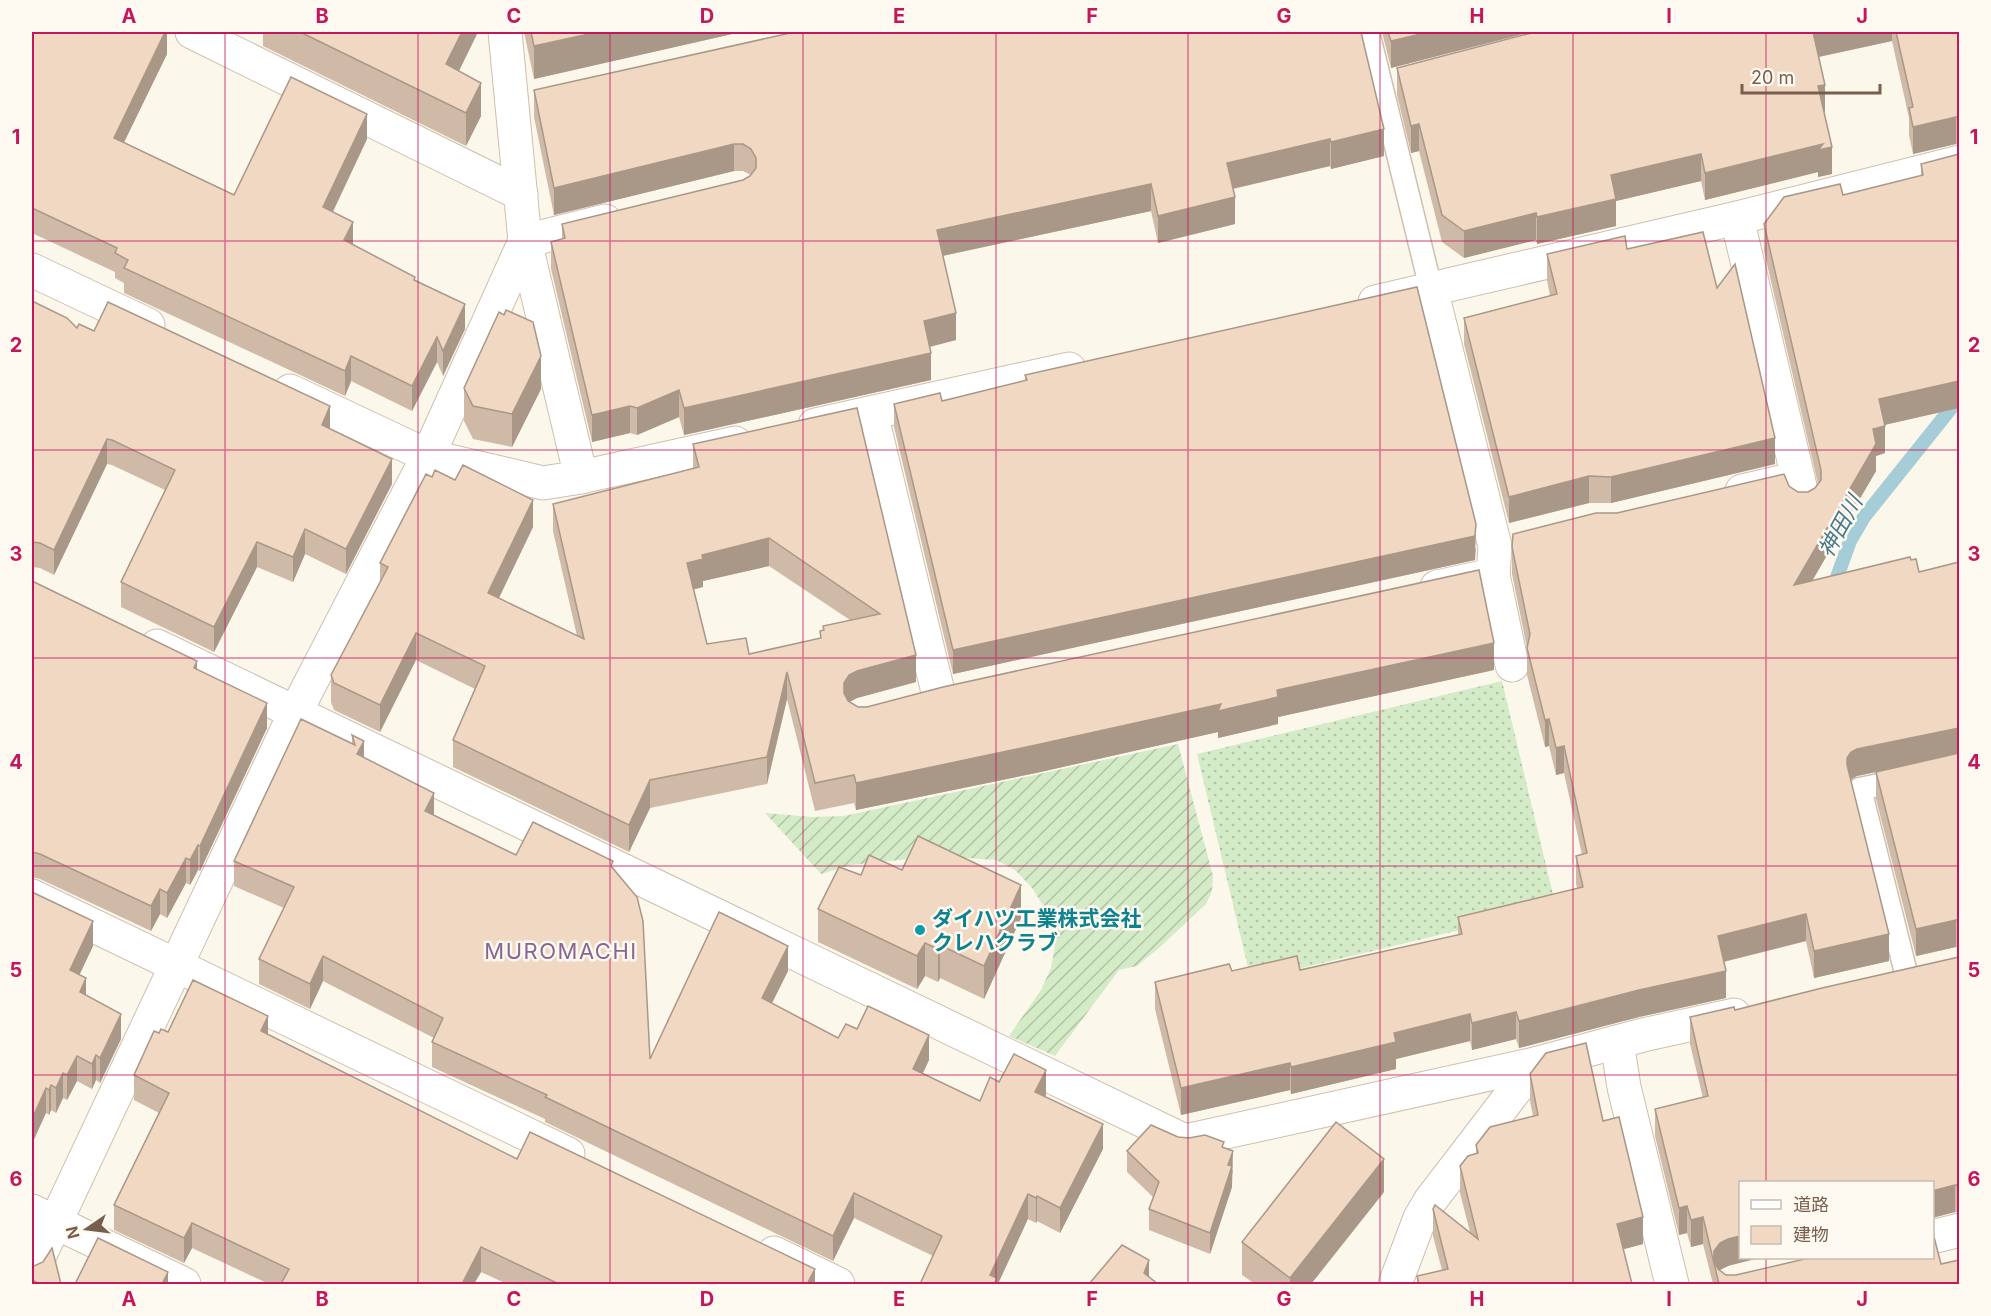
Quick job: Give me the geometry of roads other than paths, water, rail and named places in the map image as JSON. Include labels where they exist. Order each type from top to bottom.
[{"type":"street","points":[[192,32],[521,194]]},
{"type":"street","points":[[505,32],[524,100],[521,194],[525,241],[581,477]]},
{"type":"street","points":[[1349,307],[1737,218],[1959,162]]},
{"type":"street","points":[[525,241],[637,213]]},
{"type":"street","points":[[1717,497],[1801,489],[1737,218]]},
{"type":"street","points":[[32,1272],[43,1217],[176,965],[295,713],[428,456],[525,241]]},
{"type":"street","points":[[32,270],[171,335]]},
{"type":"street","points":[[1431,289],[1494,561],[1512,665]]},
{"type":"street","points":[[267,381],[428,456],[543,483],[581,477],[1092,364]]},
{"type":"street","points":[[871,413],[950,693],[906,704]]},
{"type":"street","points":[[1412,593],[1494,561],[1528,538]]},
{"type":"street","points":[[126,631],[1185,1141],[1535,1064],[1617,1042],[1758,1010]]},
{"type":"street","points":[[32,896],[593,1166]]},
{"type":"street","points":[[1873,985],[1939,970]]},
{"type":"street","points":[[1617,1042],[1624,1087],[1672,1284]]},
{"type":"street","points":[[1395,1284],[1420,1218],[1430,1201],[1535,1064]]},
{"type":"street","points":[[43,1217],[184,1284]]},
{"type":"street","points":[[1934,1236],[1959,1230]]},
{"type":"street","points":[[742,1238],[838,1284]]},
{"type":"lane","points":[[1368,32],[1431,289]]},
{"type":"lane","points":[[1381,85],[1403,79]]},
{"type":"lane","points":[[1907,978],[1860,789],[1959,768]]},
{"type":"waterway","name":"神田川","points":[[1832,591],[1850,541],[1864,517],[1960,397]]},
{"type":"place","name":"ダイハツ工業株式会社 クレハクラブ","points":[[920,930]]},
{"type":"district","name":"MUROMACHI","points":[[561,951]]}]
